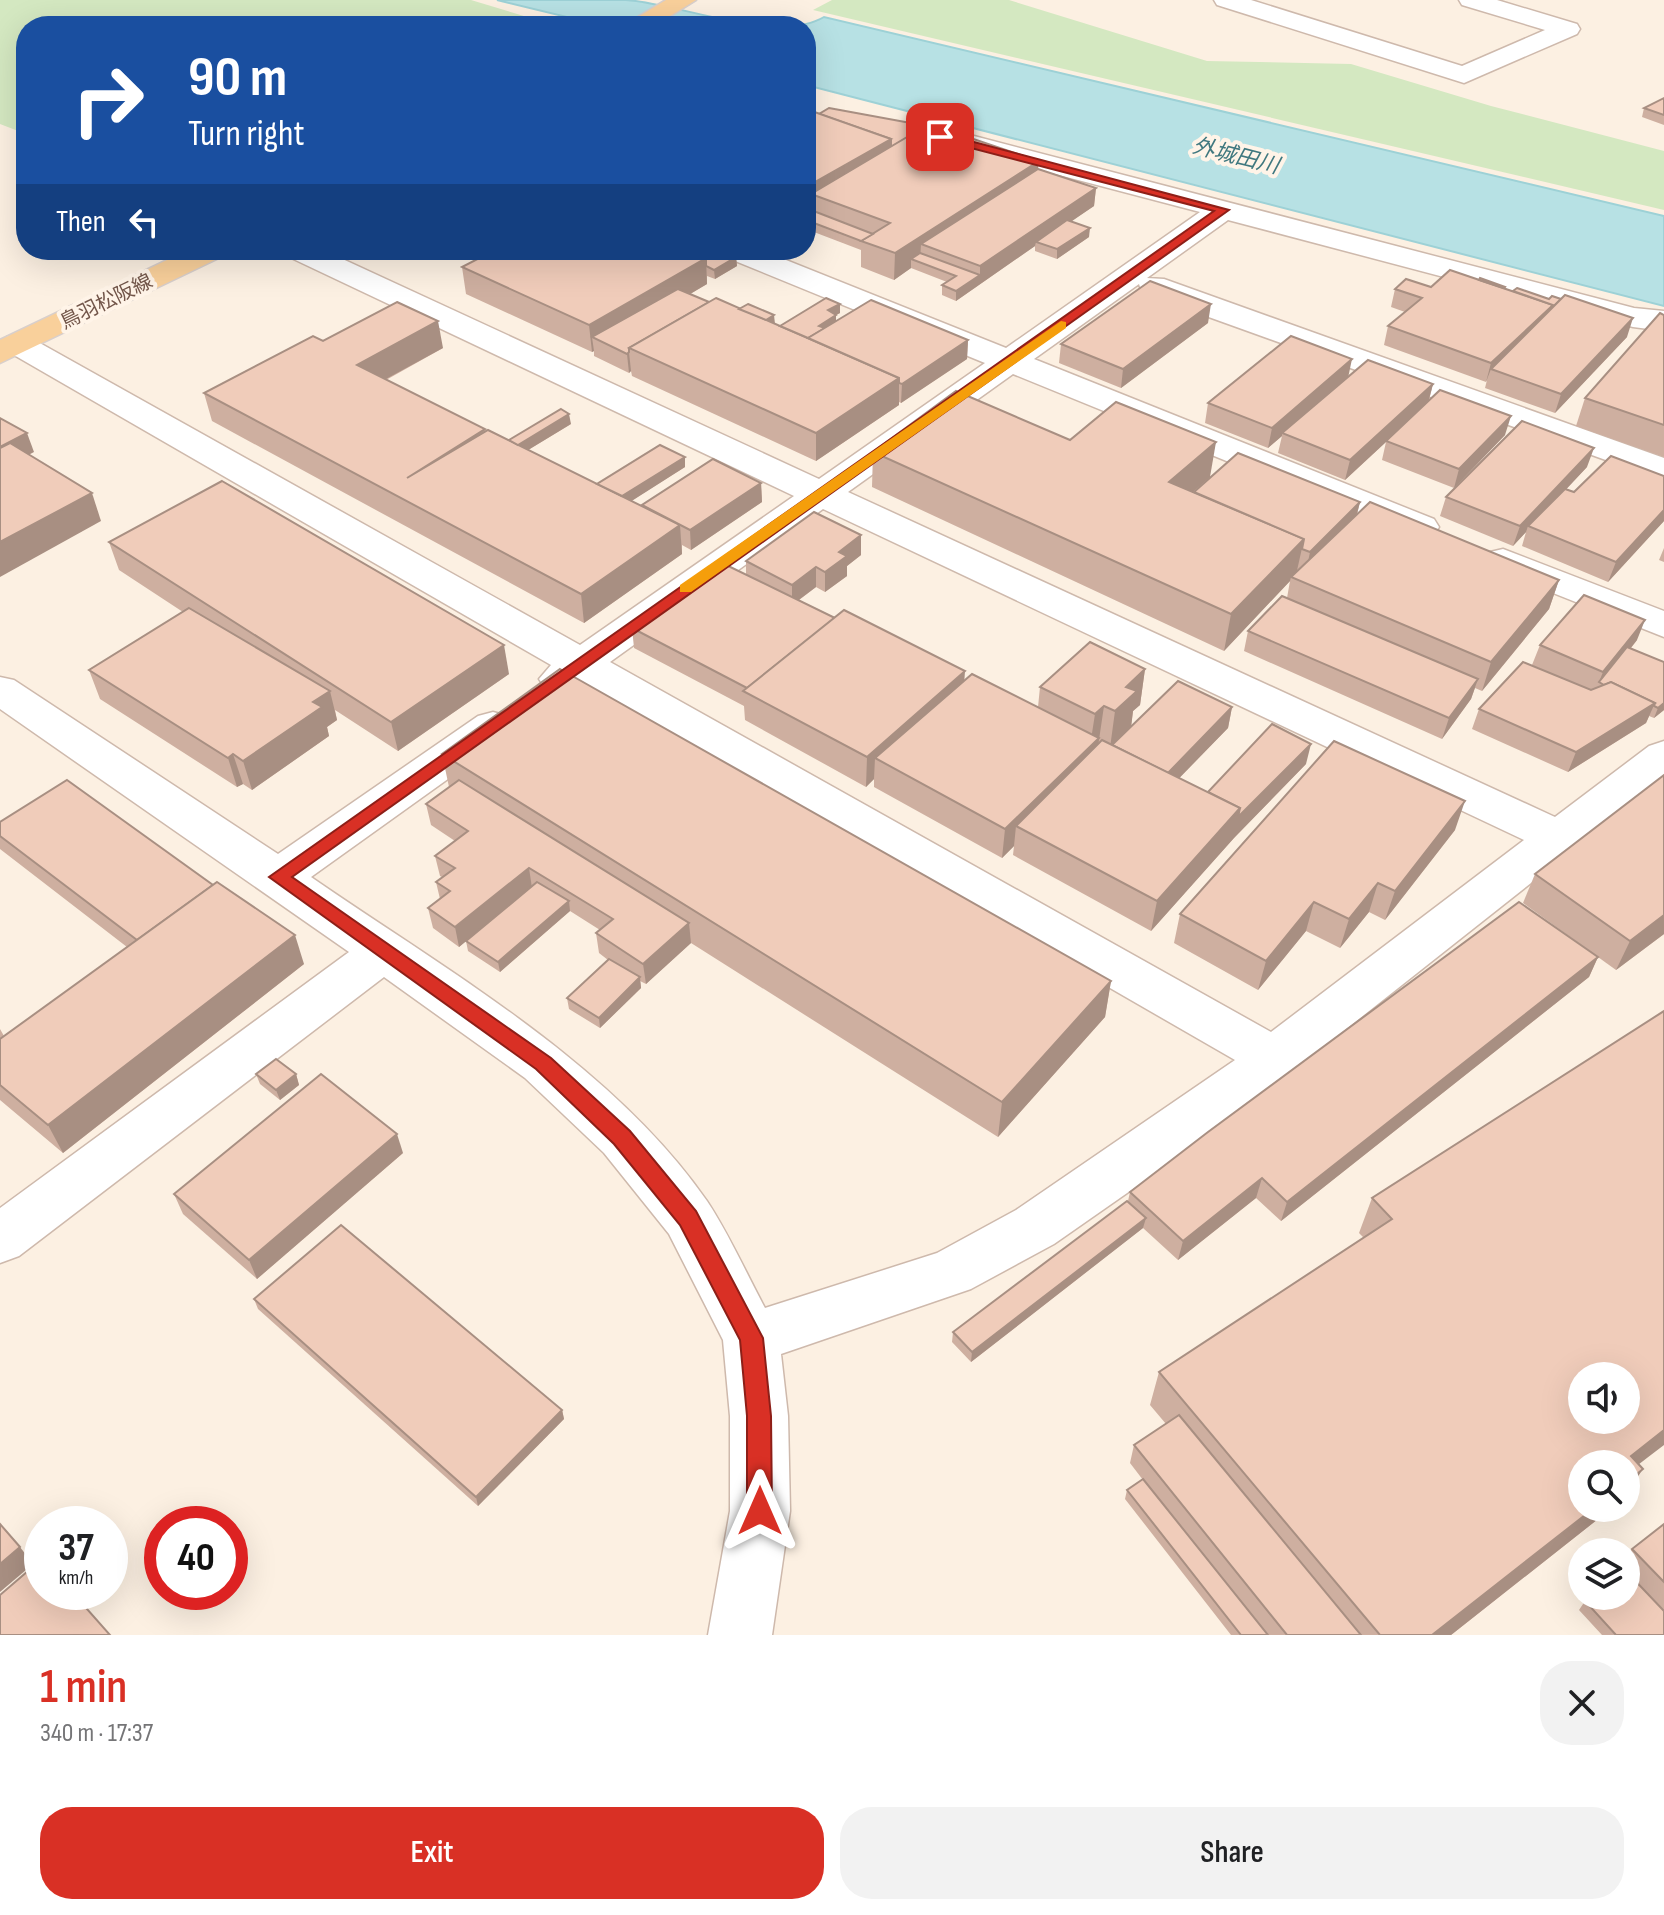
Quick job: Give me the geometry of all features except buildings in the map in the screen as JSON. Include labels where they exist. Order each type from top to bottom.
[{"type":"main road","points":[[654,16],[684,0]]},
{"type":"main road","name":"鳥羽松阪線","points":[[9,348],[191,260]]},
{"type":"street","points":[[1226,0],[1464,75],[1568,29],[1471,0]]},
{"type":"street","points":[[947,138],[1633,317],[1664,321]]},
{"type":"street","points":[[278,877],[1223,210]]},
{"type":"street","points":[[319,260],[1557,837]]},
{"type":"street","points":[[759,260],[1664,625]]},
{"type":"street","points":[[1129,277],[1664,470]]},
{"type":"street","points":[[9,348],[580,664],[1274,1058]]},
{"type":"street","points":[[0,690],[278,877],[543,1064],[622,1138],[688,1218],[751,1338],[759,1416],[760,1511],[740,1635]]},
{"type":"street","points":[[751,1338],[952,1272],[1035,1227],[1208,1109],[1664,756]]},
{"type":"street","points":[[0,1239],[384,951]]},
{"type":"green space","points":[[0,0],[471,0],[524,16],[16,16],[16,130],[0,124]]},
{"type":"green space","points":[[832,0],[1009,0],[1207,61],[1351,64],[1491,106],[1664,151],[1664,210],[813,10]]},
{"type":"water","points":[[497,0],[626,0],[708,16],[563,16]]},
{"type":"water","name":"外城田川","points":[[824,17],[1664,216],[1664,306],[816,88],[816,20]]},
{"type":"slow traffic","points":[[685,588],[1061,325]]},
{"type":"route","points":[[760,1511],[759,1416],[751,1338],[688,1218],[622,1138],[543,1064],[278,877],[1223,210],[940,137]]}]
